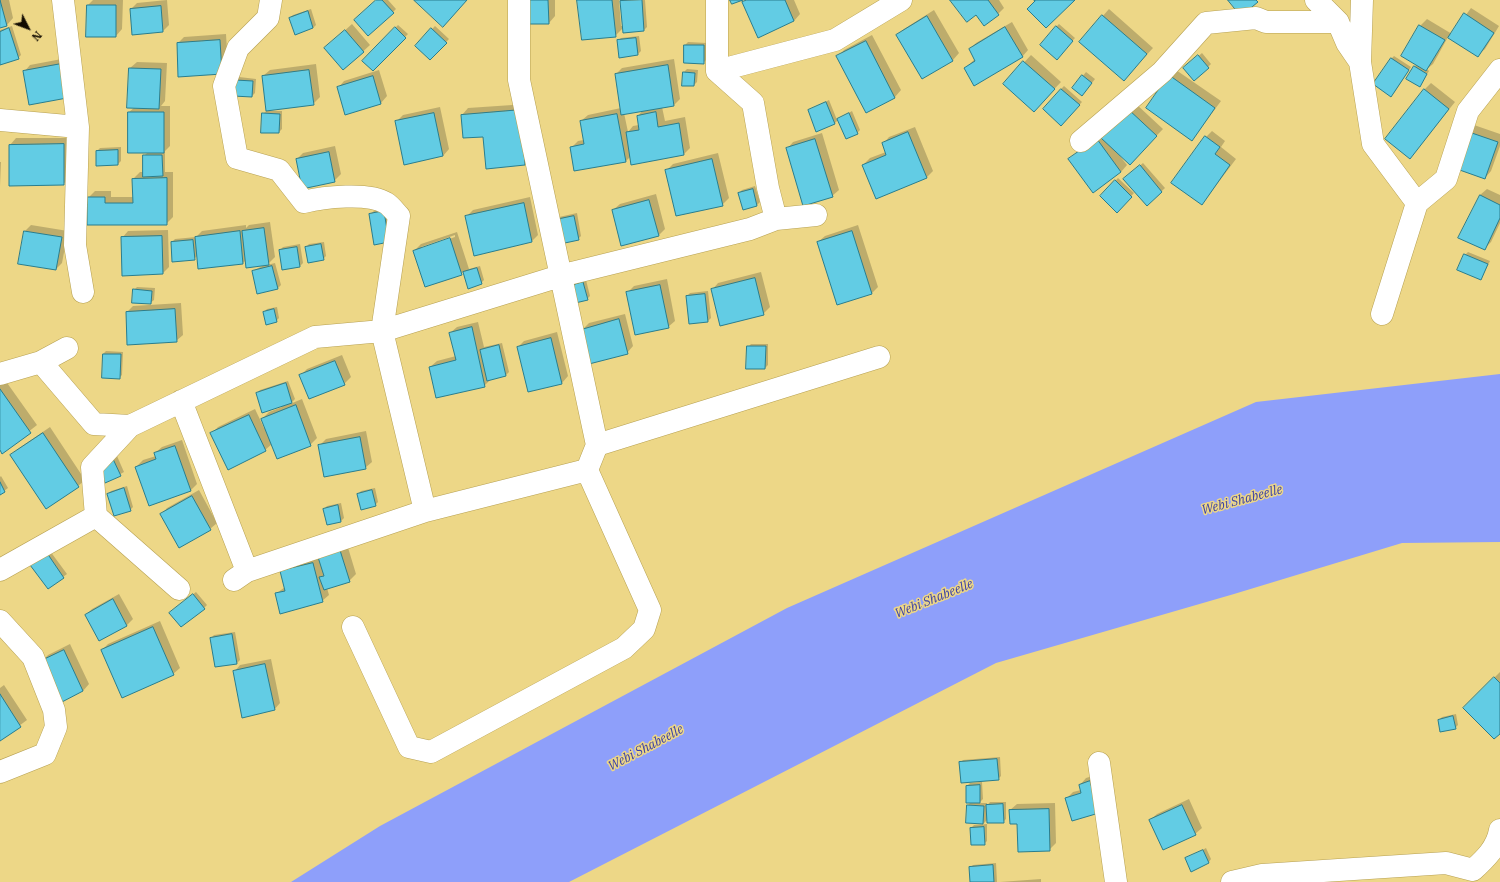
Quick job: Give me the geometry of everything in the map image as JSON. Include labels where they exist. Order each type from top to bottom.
[{"type":"street","points":[[63,0],[78,127],[75,245],[83,292]]},
{"type":"street","points":[[271,0],[268,18],[238,48],[224,86],[236,158],[279,170],[304,202],[320,198],[371,198],[386,203],[399,216],[382,331],[425,511]]},
{"type":"street","points":[[352,627],[409,747],[431,752],[624,648],[644,629],[650,610],[588,470],[597,445],[519,80],[519,0]]},
{"type":"street","points":[[717,0],[717,71],[754,103],[768,188],[776,220]]},
{"type":"street","points":[[717,71],[835,40],[901,0]]},
{"type":"street","points":[[1316,0],[1338,22],[1347,43],[1360,62]]},
{"type":"street","points":[[1362,0],[1360,62],[1373,144],[1417,203]]},
{"type":"street","points":[[1082,141],[1162,72],[1206,23],[1256,18],[1266,22],[1338,22]]},
{"type":"street","points":[[1382,314],[1417,203],[1446,179],[1468,111],[1500,70]]},
{"type":"street","points":[[0,120],[78,127]]},
{"type":"street","points":[[179,589],[96,516],[92,467],[130,426],[315,337],[382,331],[560,276],[750,229],[776,220],[816,214]]},
{"type":"street","points":[[0,374],[41,362],[67,348]]},
{"type":"street","points":[[597,445],[879,357]]},
{"type":"street","points":[[41,362],[94,424],[130,426]]},
{"type":"street","points":[[181,401],[240,575],[425,511],[588,470]]},
{"type":"street","points":[[0,570],[96,516]]},
{"type":"street","points":[[0,621],[33,657],[54,710],[56,727],[45,754],[0,772]]},
{"type":"street","points":[[1099,763],[1116,882]]},
{"type":"street","points":[[1232,882],[1262,875],[1446,864],[1473,870],[1487,858],[1498,839],[1500,830]]},
{"type":"water","name":"Webi Shabeelle","points":[[1500,374],[1500,542],[1402,543],[1234,594],[996,663],[569,882],[291,882],[380,826],[787,608],[1256,402]]},
{"type":"building","points":[[0,0],[7,26],[0,28]]},
{"type":"building","points":[[376,0],[382,0],[394,13],[368,36],[354,20]]},
{"type":"building","points":[[414,0],[467,0],[443,27]]},
{"type":"building","points":[[529,0],[548,0],[549,24],[529,24]]},
{"type":"building","points":[[577,0],[612,0],[616,37],[582,40]]},
{"type":"building","points":[[642,0],[644,31],[623,33],[620,1]]},
{"type":"building","points":[[730,0],[743,0],[732,4]]},
{"type":"building","points":[[747,0],[785,0],[794,21],[758,38],[742,2]]},
{"type":"building","points":[[950,0],[988,0],[999,15],[984,26],[976,15],[967,22]]},
{"type":"building","points":[[1034,0],[1075,0],[1046,28],[1027,9],[1035,1]]},
{"type":"building","points":[[1228,0],[1256,0],[1258,2],[1241,16]]},
{"type":"building","points":[[87,5],[116,5],[116,37],[86,37]]},
{"type":"building","points":[[161,6],[163,32],[132,35],[130,9]]},
{"type":"building","points":[[308,11],[313,28],[295,35],[289,18]]},
{"type":"building","points":[[1464,13],[1494,33],[1478,57],[1448,38]]},
{"type":"building","points":[[1102,15],[1147,54],[1124,81],[1079,42]]},
{"type":"building","points":[[927,16],[953,61],[922,79],[896,35]]},
{"type":"building","points":[[1419,25],[1445,40],[1426,71],[1401,56]]},
{"type":"building","points":[[1056,26],[1073,41],[1057,60],[1040,45]]},
{"type":"building","points":[[395,27],[406,38],[373,71],[362,61]]},
{"type":"building","points":[[1005,27],[1023,57],[974,86],[964,68],[975,61],[969,49]]},
{"type":"building","points":[[9,28],[19,59],[0,65],[0,32]]},
{"type":"building","points":[[431,28],[447,43],[430,60],[415,46]]},
{"type":"building","points":[[345,30],[364,52],[343,70],[324,48]]},
{"type":"building","points":[[636,38],[638,55],[619,58],[617,40]]},
{"type":"building","points":[[220,40],[222,74],[178,77],[177,43]]},
{"type":"building","points":[[866,41],[895,98],[866,113],[836,56]]},
{"type":"building","points":[[684,45],[704,45],[704,64],[684,63]]},
{"type":"building","points":[[1198,55],[1209,68],[1194,81],[1183,68]]},
{"type":"building","points":[[1391,58],[1409,70],[1391,97],[1373,84]]},
{"type":"building","points":[[1023,61],[1055,89],[1034,112],[1003,84]]},
{"type":"building","points":[[61,64],[67,98],[29,105],[23,71]]},
{"type":"building","points":[[668,65],[674,106],[621,115],[615,74]]},
{"type":"building","points":[[1414,66],[1427,74],[1420,87],[1406,79]]},
{"type":"building","points":[[129,68],[161,69],[159,109],[127,108]]},
{"type":"building","points":[[309,70],[314,105],[266,111],[262,76]]},
{"type":"building","points":[[683,72],[695,73],[694,86],[682,86]]},
{"type":"building","points":[[1082,75],[1092,83],[1082,96],[1072,88]]},
{"type":"building","points":[[1169,75],[1215,108],[1192,141],[1146,108]]},
{"type":"building","points":[[373,76],[381,104],[345,115],[337,87]]},
{"type":"building","points":[[235,80],[253,81],[252,97],[233,96]]},
{"type":"building","points":[[1061,89],[1080,105],[1061,126],[1043,109]]},
{"type":"building","points":[[1424,89],[1449,109],[1410,159],[1385,139]]},
{"type":"building","points":[[826,102],[835,124],[816,132],[808,110]]},
{"type":"building","points":[[1128,109],[1157,136],[1130,165],[1101,138]]},
{"type":"building","points":[[521,110],[525,165],[486,169],[483,137],[463,138],[461,115]]},
{"type":"building","points":[[128,112],[164,112],[164,153],[128,153]]},
{"type":"building","points":[[656,112],[658,127],[679,123],[684,155],[631,165],[626,132],[639,130],[637,116]]},
{"type":"building","points":[[262,113],[280,114],[279,133],[261,133]]},
{"type":"building","points":[[434,113],[443,156],[404,165],[395,121]]},
{"type":"building","points":[[849,113],[858,134],[846,139],[837,119]]},
{"type":"building","points":[[617,114],[626,162],[574,171],[570,147],[584,144],[580,121]]},
{"type":"building","points":[[1466,131],[1498,142],[1485,179],[1454,168]]},
{"type":"building","points":[[908,132],[927,178],[876,199],[862,165],[886,155],[882,143]]},
{"type":"building","points":[[1205,136],[1220,147],[1215,154],[1230,165],[1202,205],[1171,183]]},
{"type":"building","points":[[815,139],[833,197],[803,206],[786,148]]},
{"type":"building","points":[[1097,139],[1121,172],[1093,193],[1068,159]]},
{"type":"building","points":[[64,144],[64,185],[9,186],[9,145]]},
{"type":"building","points":[[118,150],[118,165],[96,166],[96,151]]},
{"type":"building","points":[[329,152],[335,182],[302,189],[296,159]]},
{"type":"building","points":[[143,155],[162,155],[163,176],[143,177]]},
{"type":"building","points":[[712,159],[723,206],[676,216],[665,170]]},
{"type":"building","points":[[1140,165],[1162,192],[1147,206],[1123,179]]},
{"type":"building","points":[[167,178],[167,225],[87,225],[87,197],[105,197],[105,203],[133,203],[132,179]]},
{"type":"building","points":[[1115,180],[1132,197],[1117,213],[1100,196]]},
{"type":"building","points":[[753,189],[757,206],[743,210],[738,193]]},
{"type":"building","points":[[1480,195],[1500,205],[1500,218],[1485,250],[1458,238]]},
{"type":"building","points":[[649,200],[659,236],[621,246],[612,210]]},
{"type":"building","points":[[524,203],[532,242],[474,256],[465,216]]},
{"type":"building","points":[[384,211],[389,242],[374,245],[369,214]]},
{"type":"building","points":[[574,216],[579,240],[560,244],[555,220]]},
{"type":"building","points":[[264,228],[269,265],[246,268],[242,231]]},
{"type":"building","points":[[24,231],[62,237],[56,270],[18,264]]},
{"type":"building","points":[[240,231],[243,264],[198,269],[195,237]]},
{"type":"building","points":[[852,231],[872,294],[837,305],[817,242]]},
{"type":"building","points":[[162,236],[163,274],[122,276],[121,237]]},
{"type":"building","points":[[450,238],[462,275],[425,287],[413,251]]},
{"type":"building","points":[[193,240],[195,260],[172,262],[171,242]]},
{"type":"building","points":[[321,244],[324,260],[308,263],[305,247]]},
{"type":"building","points":[[297,247],[300,267],[282,270],[279,250]]},
{"type":"building","points":[[1464,254],[1488,264],[1481,280],[1457,270]]},
{"type":"building","points":[[272,266],[278,289],[257,294],[252,271]]},
{"type":"building","points":[[477,268],[482,284],[468,289],[463,272]]},
{"type":"building","points":[[755,278],[764,315],[720,326],[711,289]]},
{"type":"building","points":[[583,282],[588,300],[571,304],[567,287]]},
{"type":"building","points":[[660,285],[669,328],[635,335],[626,292]]},
{"type":"building","points":[[133,289],[152,291],[151,304],[132,303]]},
{"type":"building","points":[[705,294],[708,322],[689,324],[686,296]]},
{"type":"building","points":[[175,309],[177,342],[127,345],[126,312]]},
{"type":"building","points":[[274,309],[277,322],[266,325],[263,312]]},
{"type":"building","points":[[619,319],[628,354],[589,364],[581,330]]},
{"type":"building","points":[[472,327],[485,387],[436,398],[429,367],[456,360],[449,333]]},
{"type":"building","points":[[551,338],[562,384],[528,392],[517,347]]},
{"type":"building","points":[[499,345],[506,376],[487,381],[480,350]]},
{"type":"building","points":[[747,346],[766,346],[765,369],[746,369]]},
{"type":"building","points":[[103,354],[121,354],[120,379],[102,378]]},
{"type":"building","points":[[335,361],[345,385],[309,399],[299,375]]},
{"type":"building","points":[[286,383],[292,403],[262,413],[256,393]]},
{"type":"building","points":[[0,389],[31,433],[2,454],[0,450]]},
{"type":"building","points":[[296,405],[311,446],[277,459],[261,419]]},
{"type":"building","points":[[249,415],[266,451],[228,470],[210,433]]},
{"type":"building","points":[[43,433],[79,487],[46,509],[10,455]]},
{"type":"building","points":[[360,437],[366,469],[324,477],[318,445]]},
{"type":"building","points":[[175,446],[191,491],[149,506],[135,467],[156,459],[154,453]]},
{"type":"building","points":[[113,459],[121,476],[105,483],[97,466]]},
{"type":"building","points":[[0,482],[5,492],[0,495]]},
{"type":"building","points":[[124,488],[131,511],[114,516],[107,494]]},
{"type":"building","points":[[372,490],[376,506],[361,510],[357,494]]},
{"type":"building","points":[[192,496],[211,530],[179,548],[160,514]]},
{"type":"building","points":[[338,505],[341,522],[327,525],[323,509]]},
{"type":"building","points":[[339,547],[350,582],[324,590],[319,577],[324,576],[317,554]]},
{"type":"building","points":[[47,553],[64,578],[48,589],[30,565]]},
{"type":"building","points":[[313,563],[323,602],[280,614],[275,593],[285,591],[280,571]]},
{"type":"building","points":[[193,594],[205,609],[181,627],[169,613]]},
{"type":"building","points":[[113,599],[127,626],[99,641],[85,615]]},
{"type":"building","points":[[153,627],[174,675],[122,698],[101,650]]},
{"type":"building","points":[[232,634],[237,664],[215,667],[210,638]]},
{"type":"building","points":[[64,650],[83,691],[60,703],[41,661]]},
{"type":"building","points":[[265,664],[275,710],[242,718],[233,671]]},
{"type":"building","points":[[1494,677],[1500,683],[1500,734],[1494,739],[1463,708]]},
{"type":"building","points":[[0,694],[21,727],[0,741]]},
{"type":"building","points":[[1453,716],[1456,729],[1440,732],[1438,720]]},
{"type":"building","points":[[997,759],[999,780],[961,783],[959,762]]},
{"type":"building","points":[[1090,781],[1099,813],[1072,821],[1065,798],[1081,793],[1079,785]]},
{"type":"building","points":[[980,785],[980,803],[966,803],[966,786]]},
{"type":"building","points":[[1003,804],[1004,823],[987,823],[986,805]]},
{"type":"building","points":[[967,805],[984,806],[983,824],[966,823]]},
{"type":"building","points":[[1182,805],[1196,835],[1163,850],[1149,820]]},
{"type":"building","points":[[1049,809],[1050,851],[1018,852],[1017,824],[1010,824],[1009,810]]},
{"type":"building","points":[[984,827],[985,845],[971,845],[970,828]]},
{"type":"building","points":[[1203,850],[1209,863],[1191,872],[1185,858]]},
{"type":"building","points":[[993,865],[994,882],[970,882],[969,867]]}]
